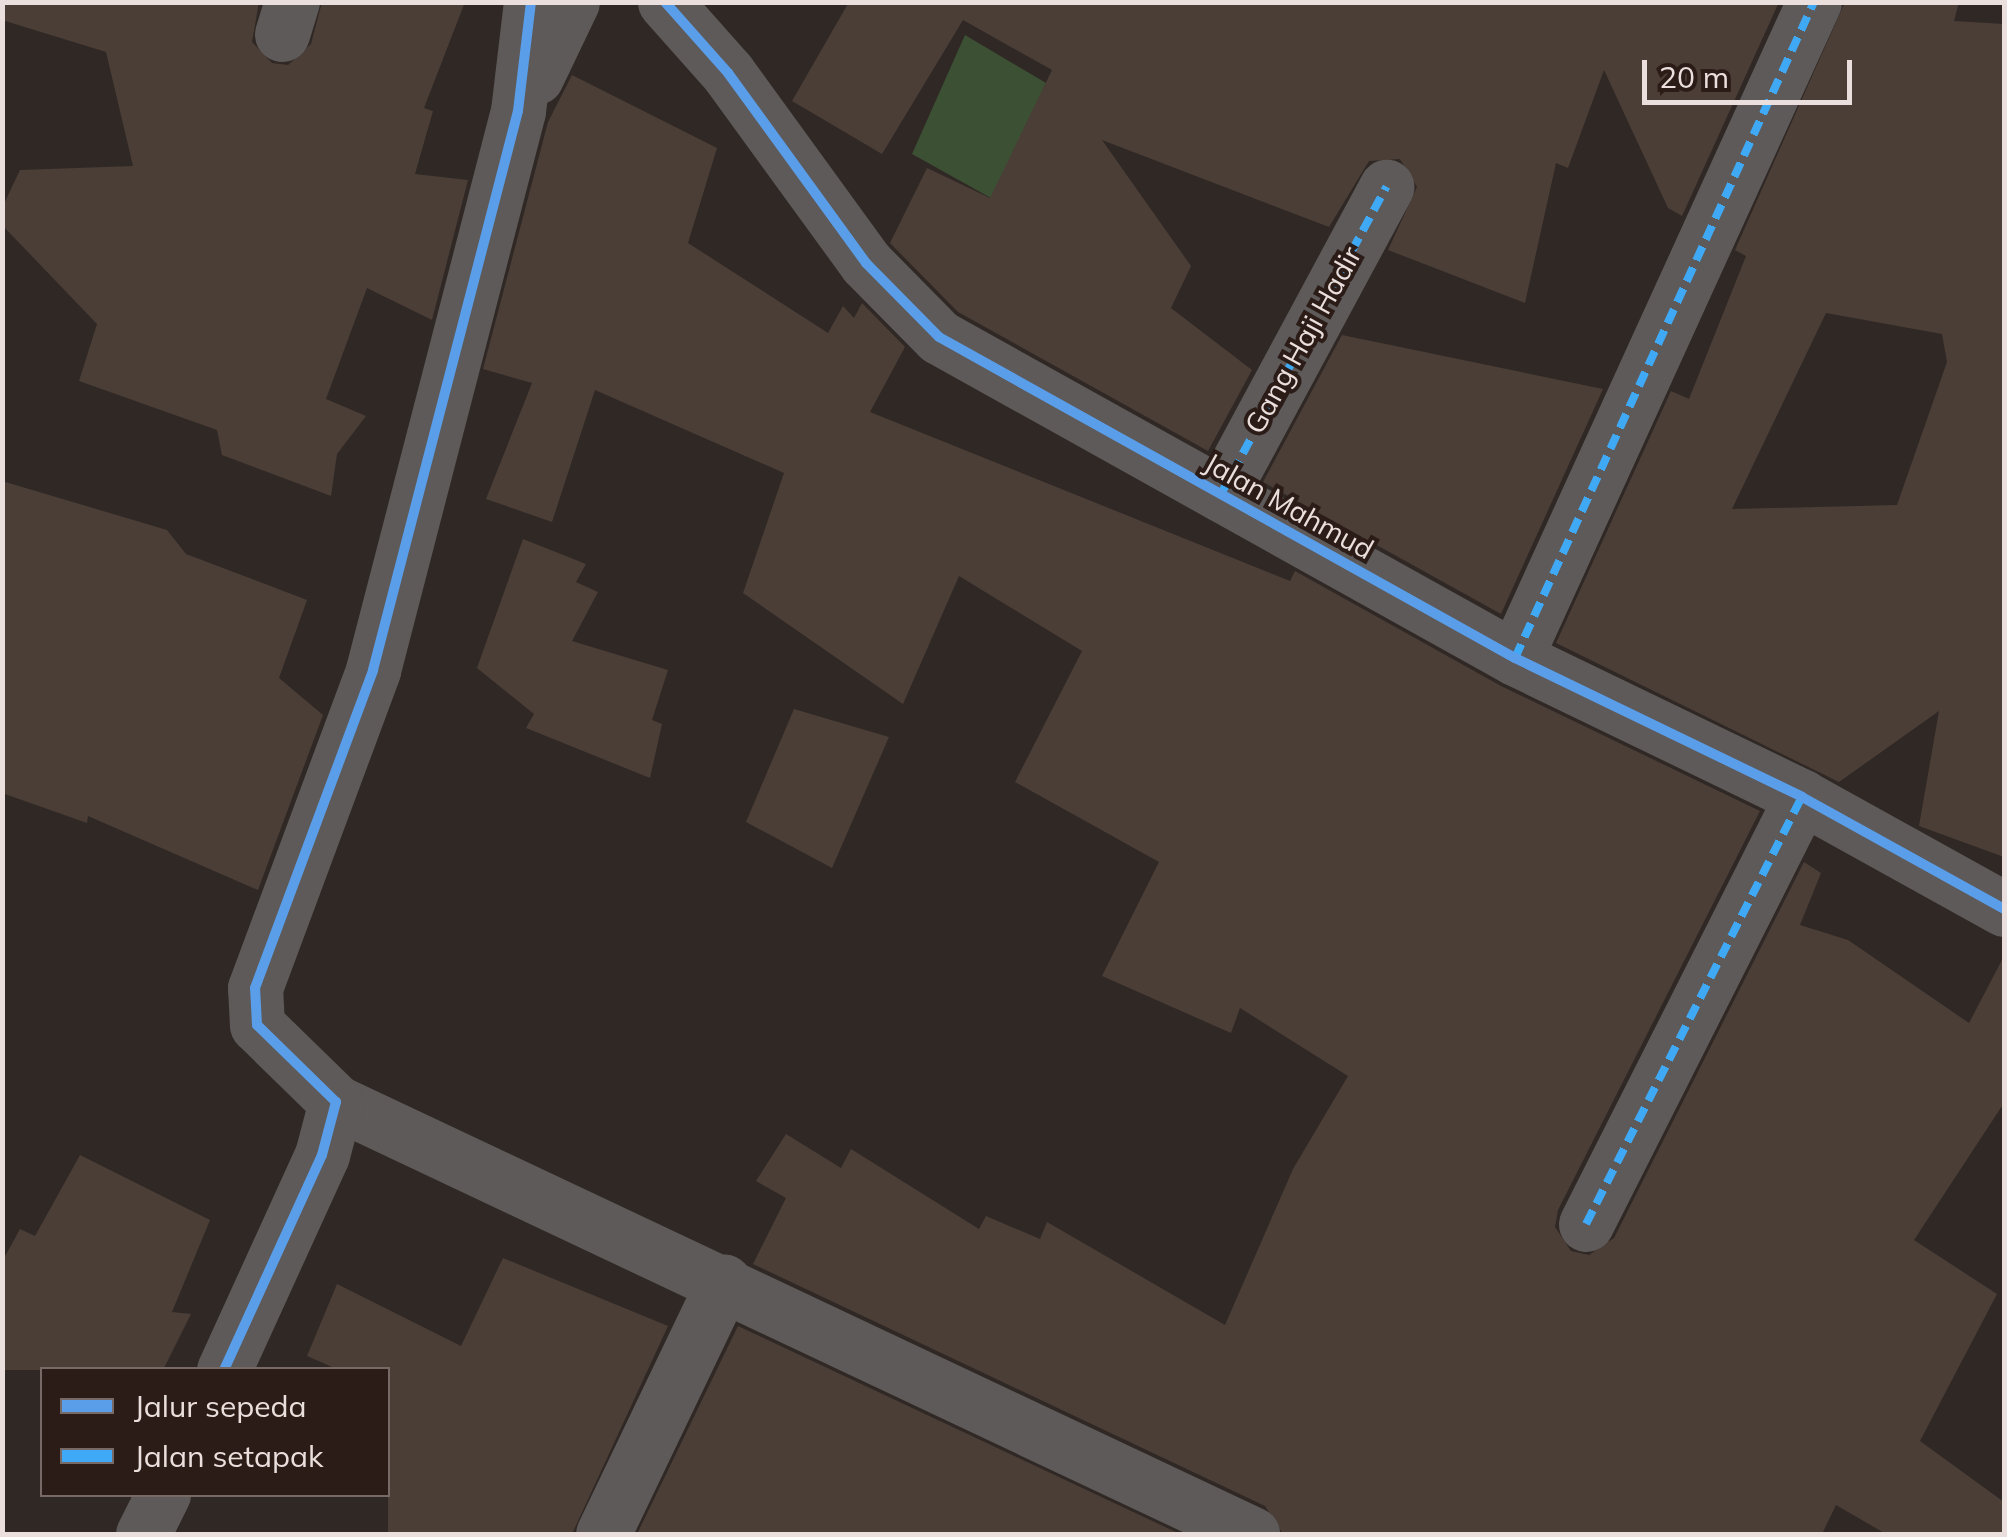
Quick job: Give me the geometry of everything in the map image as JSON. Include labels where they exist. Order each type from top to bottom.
[{"type":"street","points":[[531,2],[518,111],[373,670],[255,988],[258,1024],[336,1102],[1252,1534]]},
{"type":"street","points":[[518,111],[572,2]]},
{"type":"street","name":"Jalan Mahmud","points":[[665,2],[728,73],[866,263],[938,337],[1514,658],[1802,797],[2004,910]]},
{"type":"street","points":[[1514,658],[1814,2]]},
{"type":"street","name":"Gang Haji Hadir","points":[[1222,494],[1386,187]]},
{"type":"street","points":[[1586,1224],[1802,797]]},
{"type":"street","points":[[225,1367],[322,1155],[336,1102]]},
{"type":"street","points":[[603,1534],[724,1282]]},
{"type":"street","points":[[143,1534],[162,1497]]},
{"type":"green space","points":[[965,35],[1046,83],[991,198],[912,154]]},
{"type":"building","points":[[2,2],[259,2],[252,42],[272,63],[288,65],[311,44],[322,2],[465,2],[424,108],[433,111],[415,174],[468,180],[432,320],[367,288],[326,399],[366,416],[337,454],[331,496],[222,455],[217,430],[79,381],[97,324],[2,225],[2,208],[20,170],[133,166],[106,52],[2,20]]},
{"type":"building","points":[[849,2],[1779,2],[1682,216],[1668,208],[1604,70],[1568,168],[1556,163],[1525,303],[1388,250],[1417,187],[1400,159],[1369,161],[1329,227],[1102,140],[1191,266],[1171,308],[1252,370],[1208,451],[958,312],[890,243],[927,168],[990,198],[1052,70],[963,20],[882,154],[792,101]]},
{"type":"building","points":[[1845,2],[1959,2],[1954,21],[2004,24],[2004,857],[1919,826],[1939,711],[1839,782],[1556,643],[1671,391],[1689,399],[1746,256],[1735,250]],"holes":[[[1826,313],[1942,334],[1947,362],[1897,505],[1732,509]]]},
{"type":"building","points":[[572,75],[717,148],[688,243],[828,333],[843,306],[854,318],[862,303],[905,347],[870,412],[1290,581],[1295,571],[1501,686],[1760,811],[1558,1210],[1555,1227],[1571,1251],[1589,1255],[1614,1238],[1804,862],[1821,873],[1800,925],[1848,940],[1969,1023],[2004,956],[2004,1103],[1914,1240],[1997,1294],[1920,1441],[2004,1502],[2004,1534],[1886,1534],[1836,1505],[1822,1534],[1283,1534],[1265,1506],[753,1264],[786,1198],[756,1181],[786,1134],[841,1168],[851,1149],[979,1229],[986,1216],[1040,1239],[1047,1222],[1225,1325],[1293,1169],[1348,1076],[1240,1008],[1231,1033],[1102,976],[1159,862],[1015,782],[1082,651],[959,576],[903,704],[743,593],[784,473],[595,390],[552,522],[486,499],[532,383],[483,369],[548,122]]},
{"type":"building","points":[[1342,335],[1603,389],[1501,614],[1263,482]]},
{"type":"building","points":[[2,481],[167,530],[186,554],[307,600],[279,678],[323,715],[258,890],[88,816],[87,823],[2,793]]},
{"type":"building","points":[[523,539],[586,564],[576,582],[598,592],[572,641],[668,670],[652,720],[662,724],[650,778],[526,728],[534,714],[477,668]]},
{"type":"building","points":[[794,709],[889,737],[832,868],[746,822]]},
{"type":"building","points":[[80,1155],[210,1220],[172,1312],[191,1314],[164,1367],[2,1370],[2,1262],[20,1229],[35,1236]]},
{"type":"building","points":[[503,1258],[668,1326],[572,1534],[388,1534],[390,1367],[332,1367],[307,1356],[337,1284],[461,1346]]},
{"type":"building","points":[[738,1326],[1180,1534],[637,1534]]},
{"type":"marked path","points":[[1515,658],[1814,2]]},
{"type":"marked path","points":[[1221,494],[1386,187]]},
{"type":"marked path","points":[[1586,1224],[1802,797]]},
{"type":"cycle path","points":[[225,1367],[322,1155],[336,1102],[257,1025],[255,988],[373,670],[518,111],[531,2]]},
{"type":"cycle path","points":[[665,2],[728,73],[866,263],[939,337],[1515,658],[1802,797],[2004,909]]}]
